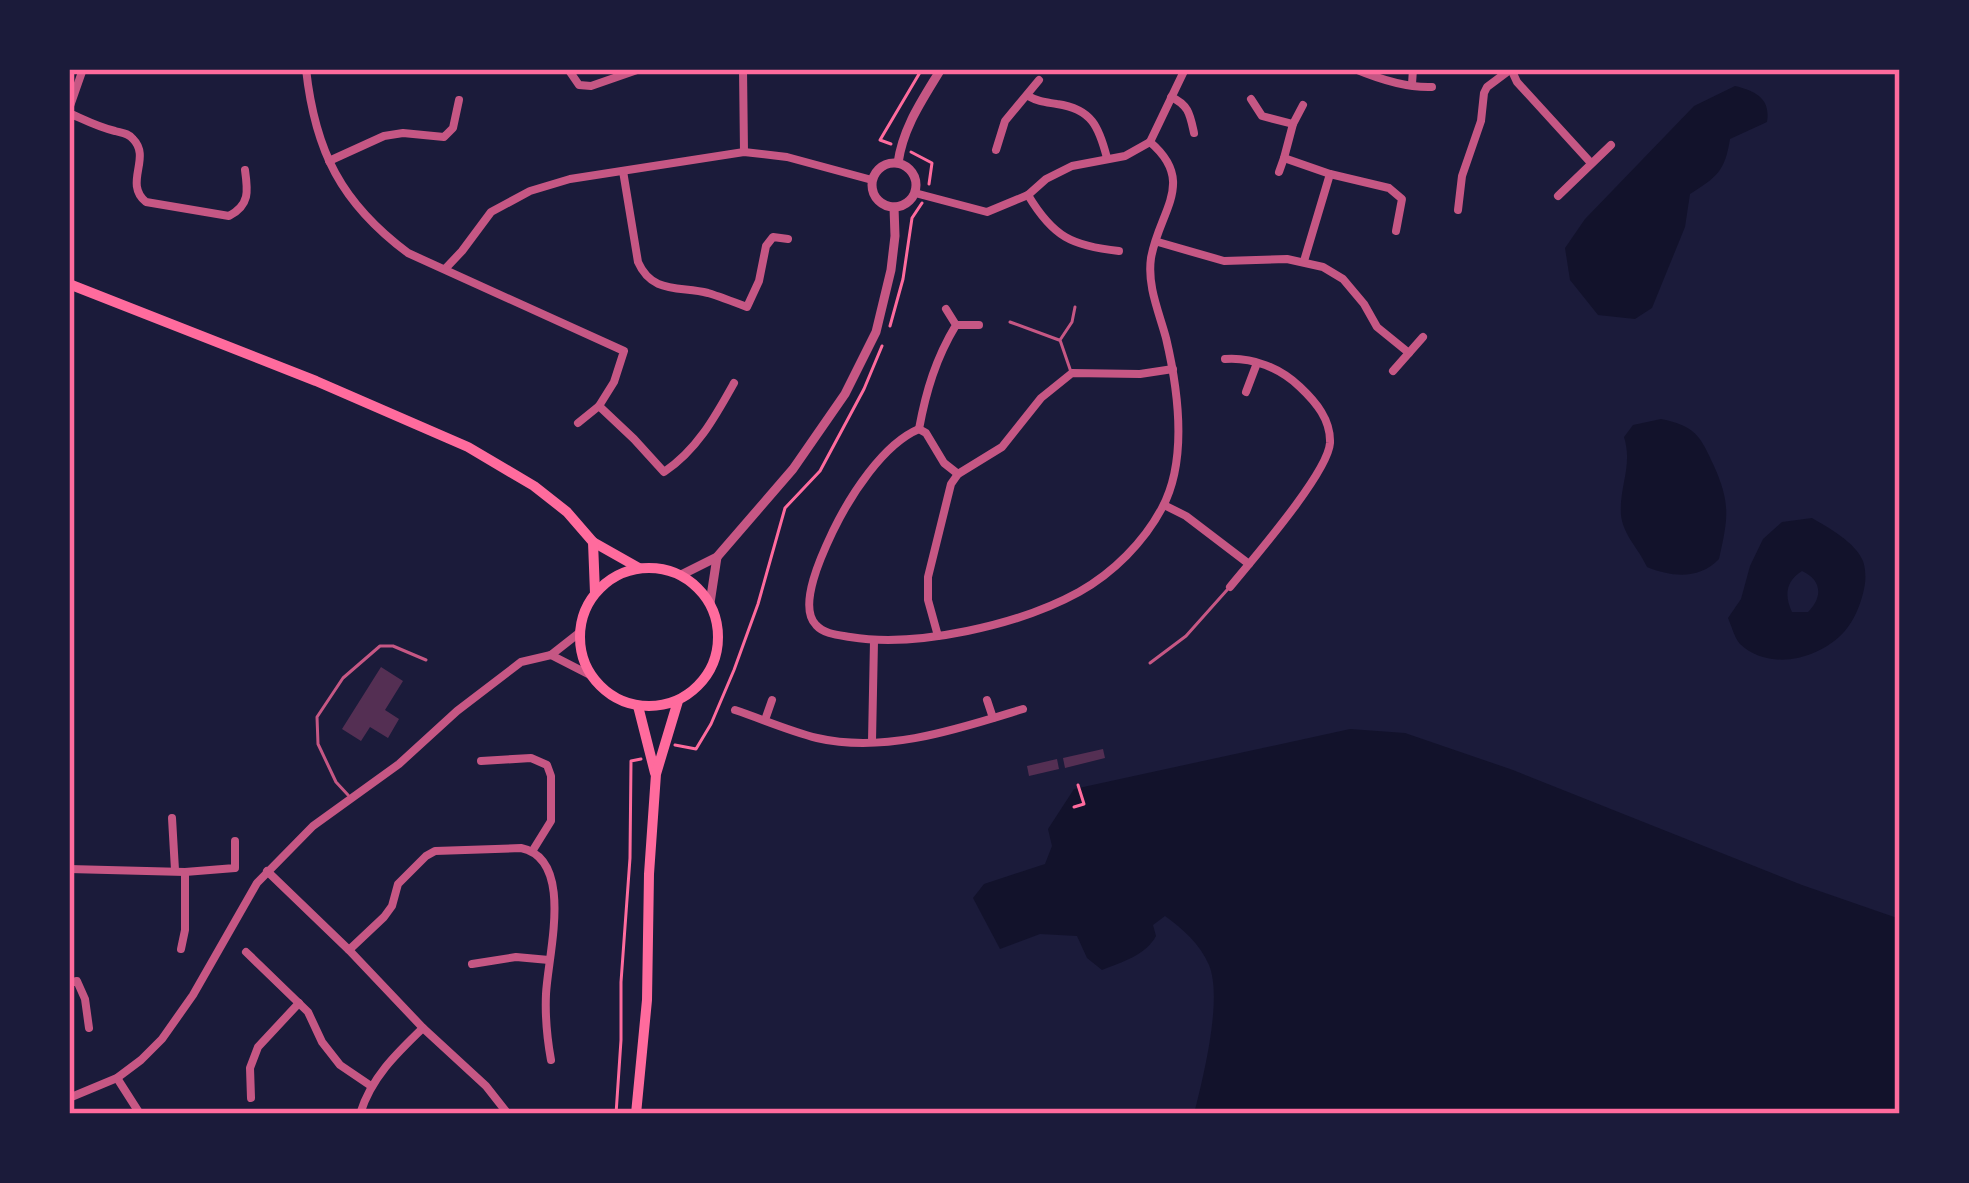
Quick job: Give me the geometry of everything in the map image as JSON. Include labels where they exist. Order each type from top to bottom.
[{"type":"main road","points":[[69,284],[316,381],[468,447],[534,486],[567,512],[593,542],[639,568]]},
{"type":"main road","points":[[593,542],[595,593]]},
{"type":"main road","points":[[639,568],[681,575],[700,588],[719,629],[716,657],[703,682],[664,706],[638,706],[607,693],[590,675],[581,653],[579,633],[595,593],[614,576],[639,568]]},
{"type":"main road","points":[[636,1114],[647,1000],[656,774],[678,701]]},
{"type":"main road","points":[[638,706],[656,774]]},
{"type":"street","points":[[83,69],[69,111],[136,142],[140,161],[135,188],[146,202],[229,216],[245,205],[245,170]]},
{"type":"street","points":[[306,69],[316,129],[329,161],[351,199],[377,230],[408,253],[624,351],[614,382],[599,406],[578,423]]},
{"type":"street","points":[[568,69],[579,85],[591,86],[640,69]]},
{"type":"street","points":[[743,69],[744,152]]},
{"type":"street","points":[[898,163],[910,120],[941,69]]},
{"type":"street","points":[[915,193],[987,212],[1028,195],[1072,166],[1125,156],[1150,142],[1184,69]]},
{"type":"street","points":[[1355,69],[1384,81],[1432,87]]},
{"type":"street","points":[[1412,84],[1413,69]]},
{"type":"street","points":[[1458,209],[1484,93],[1511,69],[1517,82],[1592,163]]},
{"type":"street","points":[[996,150],[1004,121],[1039,80]]},
{"type":"street","points":[[1028,96],[1081,111],[1092,119],[1107,158]]},
{"type":"street","points":[[1171,97],[1189,110],[1194,133]]},
{"type":"street","points":[[1251,99],[1262,116],[1293,124]]},
{"type":"street","points":[[329,161],[384,136],[444,137],[453,128],[459,100]]},
{"type":"street","points":[[1280,172],[1303,105]]},
{"type":"street","points":[[920,429],[905,435],[878,461],[825,546],[808,610],[815,625],[826,633],[913,640],[1021,616],[1079,592],[1141,540],[1172,484],[1177,434],[1172,369],[1151,279],[1151,256],[1174,191],[1174,176],[1150,142]]},
{"type":"street","points":[[1558,196],[1611,145]]},
{"type":"street","points":[[445,268],[490,212],[530,190],[570,179],[744,152],[787,157],[872,180]]},
{"type":"street","points":[[1284,158],[1389,188],[1402,199],[1396,231]]},
{"type":"street","points":[[898,163],[914,174],[915,193],[907,203],[894,207],[880,202],[872,180],[882,166],[898,163]]},
{"type":"street","points":[[622,171],[638,262],[659,287],[703,292],[747,307],[766,246],[773,237],[788,239]]},
{"type":"street","points":[[1304,261],[1330,174]]},
{"type":"street","points":[[1028,195],[1041,217],[1070,241],[1084,248],[1119,251]]},
{"type":"street","points":[[681,575],[717,557],[793,470],[845,394],[876,332],[891,270],[894,207]]},
{"type":"street","points":[[1157,242],[1224,261],[1304,261],[1323,267],[1343,279],[1378,327],[1409,353]]},
{"type":"street","points":[[946,309],[956,326]]},
{"type":"street","points":[[956,326],[979,325]]},
{"type":"street","points":[[920,429],[934,369],[956,326]]},
{"type":"street","points":[[1393,371],[1423,337]]},
{"type":"street","points":[[1225,359],[1243,358],[1275,368],[1314,401],[1325,418],[1330,442],[1326,460],[1230,587]]},
{"type":"street","points":[[1246,392],[1257,363]]},
{"type":"street","points":[[938,636],[928,600],[928,577],[951,484],[958,474],[1002,448],[1041,398],[1072,374],[1172,369]]},
{"type":"street","points":[[599,406],[664,472],[681,460],[711,424],[734,383]]},
{"type":"street","points":[[920,429],[958,474]]},
{"type":"street","points":[[1164,505],[1249,563]]},
{"type":"street","points":[[710,603],[717,557]]},
{"type":"street","points":[[69,1098],[117,1078],[162,1039],[193,995],[244,904],[267,872],[313,826],[410,755],[521,662],[551,656],[579,633]]},
{"type":"street","points":[[872,742],[874,640]]},
{"type":"street","points":[[551,656],[590,675]]},
{"type":"street","points":[[765,720],[772,700]]},
{"type":"street","points":[[987,700],[993,718]]},
{"type":"street","points":[[735,710],[821,739],[872,742],[899,740],[1022,709]]},
{"type":"street","points":[[481,761],[531,758],[547,765],[551,821],[533,850]]},
{"type":"street","points":[[172,818],[185,930],[181,950]]},
{"type":"street","points":[[69,868],[236,868],[236,841]]},
{"type":"street","points":[[349,950],[384,917],[398,884],[412,868],[436,851],[533,850],[542,856],[556,904],[546,1027],[551,1060]]},
{"type":"street","points":[[267,872],[486,1085],[508,1114]]},
{"type":"street","points":[[246,952],[308,1012],[340,1065],[371,1086]]},
{"type":"street","points":[[472,964],[516,956],[549,960]]},
{"type":"street","points":[[69,983],[76,981],[85,999],[89,1028]]},
{"type":"street","points":[[250,1098],[250,1068],[258,1047],[299,1002]]},
{"type":"street","points":[[360,1114],[371,1086],[423,1028]]},
{"type":"street","points":[[117,1078],[140,1114]]},
{"type":"lane","points":[[1060,340],[1075,307]]},
{"type":"lane","points":[[1010,322],[1060,340]]},
{"type":"lane","points":[[1060,340],[1072,374]]},
{"type":"lane","points":[[1150,663],[1186,636],[1230,587]]},
{"type":"lane","points":[[352,800],[335,782],[318,744],[317,717],[343,678],[380,646],[393,646],[426,660]]},
{"type":"path","points":[[666,743],[696,749],[711,724],[758,604],[785,508],[820,471],[880,352],[903,279],[912,218],[927,196],[932,163],[880,140],[922,69]]},
{"type":"path","points":[[616,1114],[631,761],[652,758]]},
{"type":"path","points":[[1074,807],[1084,804],[1078,785]]},
{"type":"shaded area","points":[[1735,86],[1760,97],[1767,122],[1730,139],[1718,172],[1690,194],[1685,227],[1652,308],[1635,319],[1598,315],[1570,280],[1565,248],[1585,219],[1694,106]]},
{"type":"shaded area","points":[[1661,419],[1682,425],[1700,439],[1723,491],[1726,522],[1719,559],[1703,571],[1675,574],[1647,567],[1622,522],[1624,437],[1633,425]]},
{"type":"shaded area","points":[[1812,518],[1833,531],[1859,554],[1865,579],[1859,606],[1844,632],[1808,655],[1779,660],[1752,653],[1740,644],[1728,618],[1741,599],[1763,539],[1782,522]],"holes":[[[1802,571],[1817,584],[1816,601],[1808,612],[1792,612],[1787,594],[1790,584]]]},
{"type":"shaded area","points":[[1350,729],[1405,733],[1513,770],[1900,919],[1900,1114],[1194,1114],[1210,1039],[1213,980],[1201,950],[1178,926],[1165,916],[1153,925],[1156,936],[1146,948],[1102,970],[1087,958],[1077,936],[1040,934],[1000,949],[973,898],[984,884],[1045,864],[1052,846],[1048,829],[1074,789]]},
{"type":"building","points":[[381,667],[403,681],[385,710],[399,719],[388,738],[370,727],[361,741],[342,729]]},
{"type":"building","points":[[1103,749],[1105,758],[1065,768],[1063,758]]},
{"type":"building","points":[[1057,759],[1059,769],[1029,776],[1027,766]]}]
